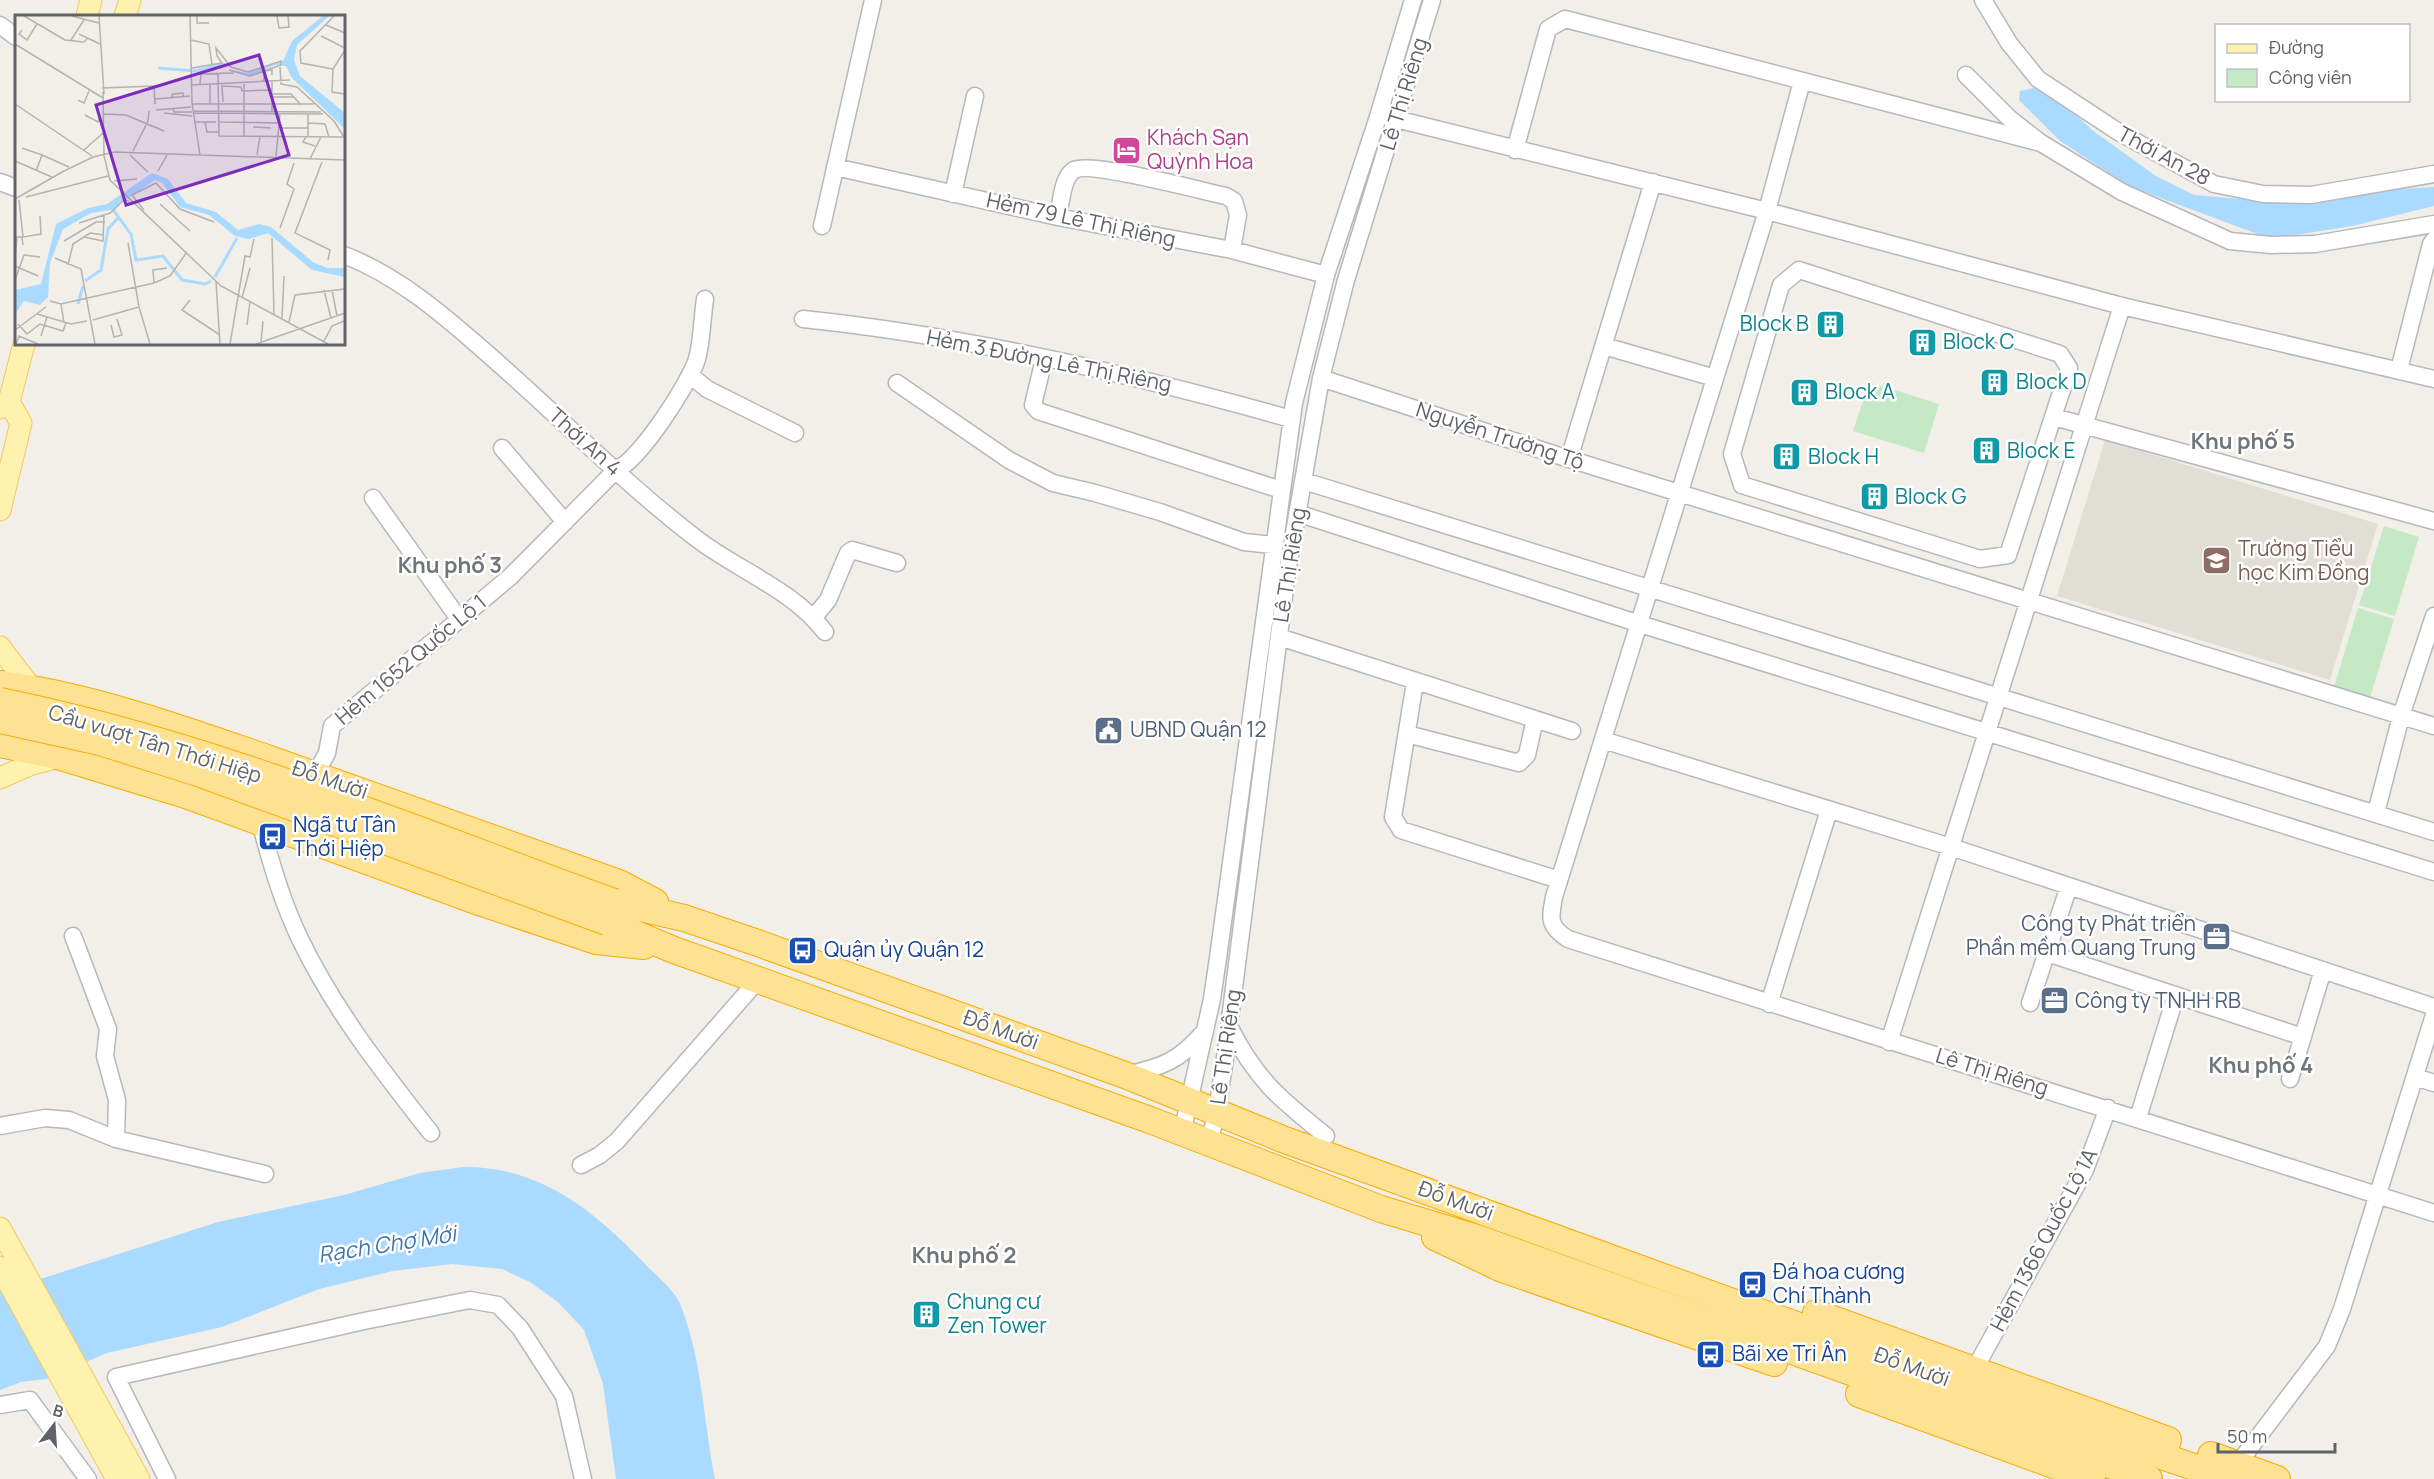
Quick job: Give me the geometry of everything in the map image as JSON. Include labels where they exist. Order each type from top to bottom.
[{"type":"highway","name":"Đỗ Mười","points":[[10,689],[113,708],[315,775],[619,883],[684,918],[1125,1075],[1190,1099],[1286,1140],[2100,1435],[2233,1472],[2277,1479]]},
{"type":"highway","points":[[0,741],[10,689]]},
{"type":"highway","name":"Cầu vượt Tân Thới Hiệp","points":[[10,689],[72,716],[158,740],[610,912]]},
{"type":"highway","name":"Cầu vượt Tân Thới Hiệp","points":[[0,720],[90,739],[198,773],[610,912]]},
{"type":"highway","name":"Đỗ Mười","points":[[0,741],[121,773],[260,821],[482,903],[596,941],[674,950]]},
{"type":"highway","name":"Đỗ Mười","points":[[610,912],[684,918]]},
{"type":"highway","name":"Đỗ Mười","points":[[610,912],[674,950],[1174,1130],[1381,1209],[1477,1238],[2149,1479]]},
{"type":"highway","name":"Đỗ Mười","points":[[1326,1136],[1974,1370],[2233,1472]]},
{"type":"highway","points":[[1286,1140],[1326,1136]]},
{"type":"highway","name":"Đỗ Mười","points":[[1381,1209],[1474,1258],[1502,1269],[1796,1371],[2092,1479]]},
{"type":"main road","points":[[87,15],[91,0]]},
{"type":"main road","points":[[125,15],[130,0]]},
{"type":"main road","points":[[0,510],[21,423],[5,405],[24,345]]},
{"type":"main road","points":[[0,646],[10,689]]},
{"type":"main road","points":[[0,778],[32,764],[61,757]]},
{"type":"main road","points":[[3,1235],[84,1398],[117,1479]]},
{"type":"main road","points":[[0,1267],[139,1479]]},
{"type":"street","points":[[822,226],[873,0]]},
{"type":"street","name":"Lê Thị Riêng","points":[[1174,1130],[1190,1099],[1218,958],[1292,419],[1326,275],[1413,0]]},
{"type":"street","name":"Lê Thị Riêng","points":[[1209,1143],[1217,1111],[1297,513],[1322,378],[1346,280],[1432,0]]},
{"type":"street","name":"Thới An 28","points":[[1983,0],[2009,43],[2038,79],[2120,133],[2214,184],[2263,194],[2311,195],[2434,174]]},
{"type":"street","points":[[1515,150],[1548,29],[1565,19],[2041,143]]},
{"type":"street","points":[[0,25],[15,36]]},
{"type":"street","points":[[1966,75],[2009,118],[2041,143],[2122,192],[2230,241],[2271,245],[2315,244],[2434,224]]},
{"type":"street","points":[[1416,682],[1393,817],[1401,830],[1559,880],[1652,587],[1767,211],[1802,81]]},
{"type":"street","points":[[953,194],[975,96]]},
{"type":"street","points":[[1379,113],[1397,120],[1515,150],[1767,211],[2122,306],[2434,379]]},
{"type":"street","points":[[1058,217],[1067,176],[1074,170],[1085,166],[1234,201],[1238,215],[1232,250]]},
{"type":"street","name":"Hẻm 79 Lê Thị Riêng","points":[[835,167],[1058,217],[1232,250],[1326,275]]},
{"type":"street","points":[[1569,459],[1653,182]]},
{"type":"street","points":[[2398,370],[2431,244],[2434,240]]},
{"type":"street","name":"Thới An 4","points":[[345,255],[374,266],[462,332],[697,539],[784,592],[814,617],[825,632]]},
{"type":"street","points":[[1799,270],[2060,354],[2069,368],[2054,417],[2008,555],[1980,559],[1742,485],[1732,454],[1781,285],[1799,270]]},
{"type":"street","name":"Hẻm 1652 Quốc Lộ 1","points":[[315,775],[327,753],[332,726],[510,577],[616,470],[625,466],[651,435],[690,375],[697,358],[705,299]]},
{"type":"street","points":[[1889,1042],[2122,306]]},
{"type":"street","name":"Hẻm 3 Đường Lê Thị Riêng","points":[[803,319],[970,343],[1184,389],[1292,419]]},
{"type":"street","points":[[1604,346],[1715,378]]},
{"type":"street","points":[[1044,359],[1033,405],[1038,411],[1281,490]]},
{"type":"street","points":[[690,375],[707,389],[795,433]]},
{"type":"street","name":"Nguyễn Trường Tộ","points":[[1322,378],[1569,459],[2434,726]]},
{"type":"street","points":[[897,383],[1010,460],[1053,483],[1160,512],[1244,542],[1273,545]]},
{"type":"street","points":[[2054,417],[2434,521]]},
{"type":"street","points":[[502,448],[565,522]]},
{"type":"street","points":[[1304,481],[1652,587],[2434,832]]},
{"type":"street","points":[[373,498],[459,619]]},
{"type":"street","points":[[1297,513],[1640,624],[2434,872]]},
{"type":"street","points":[[814,617],[828,600],[848,553],[852,550],[897,563]]},
{"type":"street","points":[[2376,813],[2401,716],[2434,616]]},
{"type":"street","points":[[1279,637],[1572,731]]},
{"type":"street","points":[[1407,734],[1519,763],[1527,755],[1535,719]]},
{"type":"street","points":[[1603,740],[1951,847],[2434,1006]]},
{"type":"street","points":[[1769,1004],[1829,810]]},
{"type":"street","points":[[260,821],[277,879],[300,939],[362,1045],[431,1133]]},
{"type":"street","name":"Lê Thị Riêng","points":[[1559,880],[1552,909],[1553,928],[1568,939],[2434,1213]]},
{"type":"street","points":[[2030,1003],[2069,886]]},
{"type":"street","points":[[73,936],[108,1029],[104,1048],[117,1100],[116,1139]]},
{"type":"street","points":[[2047,952],[2303,1037]]},
{"type":"street","points":[[2290,1079],[2323,970]]},
{"type":"street","points":[[581,1165],[600,1155],[617,1141],[758,980]]},
{"type":"street","points":[[2138,1118],[2176,995]]},
{"type":"street","points":[[2233,1472],[2327,1346],[2342,1309],[2434,1015]]},
{"type":"street","points":[[1228,1025],[1245,1059],[1268,1088],[1326,1136]]},
{"type":"street","points":[[1125,1075],[1162,1067],[1180,1056],[1204,1032]]},
{"type":"street","points":[[2415,1077],[2434,1083]]},
{"type":"street","name":"Hẻm 1366 Quốc Lộ 1A","points":[[1974,1370],[2085,1170],[2108,1108]]},
{"type":"street","points":[[0,1126],[45,1118],[69,1120],[116,1139],[265,1174]]},
{"type":"street","points":[[168,1479],[116,1377],[364,1321],[470,1300],[498,1305],[520,1328],[564,1396],[583,1479]]},
{"type":"street","points":[[0,1405],[30,1400],[88,1479]]},
{"type":"shaded area","name":"Trường Tiểu học Kim Đồng","points":[[2105,440],[2378,524],[2330,680],[2057,596]]},
{"type":"green space","points":[[1869,382],[1939,404],[1924,453],[1853,431]]},
{"type":"green space","points":[[2384,526],[2419,537],[2395,616],[2359,605]]},
{"type":"green space","points":[[2358,608],[2394,619],[2370,698],[2334,687]]},
{"type":"water","points":[[2034,88],[2062,101],[2092,130],[2156,176],[2194,195],[2299,204],[2349,192],[2434,187],[2434,206],[2352,226],[2271,239],[2131,187],[2060,141],[2019,100],[2020,91]]},
{"type":"water","name":"Rạch Chợ Mới","points":[[463,1167],[492,1169],[518,1175],[566,1196],[609,1229],[671,1290],[681,1306],[694,1349],[715,1479],[616,1479],[603,1384],[584,1330],[558,1302],[530,1282],[502,1269],[452,1264],[393,1271],[319,1289],[222,1327],[107,1353],[46,1379],[21,1382],[0,1390],[0,1292],[218,1222],[344,1195],[420,1173]]},
{"type":"place","name":"Khách Sạn Quỳnh Hoa","points":[[1126,150]]},
{"type":"place","name":"Block B","points":[[1830,324]]},
{"type":"place","name":"Block C","points":[[1922,342]]},
{"type":"place","name":"Block D","points":[[1995,382]]},
{"type":"place","name":"Block A","points":[[1804,392]]},
{"type":"place","name":"Block E","points":[[1986,451]]},
{"type":"place","name":"Block H","points":[[1787,457]]},
{"type":"place","name":"Block G","points":[[1874,497]]},
{"type":"place","name":"Trường Tiểu học Kim Đồng","points":[[2217,561]]},
{"type":"place","name":"UBND Quận 12","points":[[1109,730]]},
{"type":"place","name":"Ngã tư Tân Thới Hiệp","points":[[272,837]]},
{"type":"place","name":"Công ty Phát triển Phần mềm Quang Trung","points":[[2217,936]]},
{"type":"place","name":"Quận ủy Quận 12","points":[[803,950]]},
{"type":"place","name":"Công ty TNHH RB","points":[[2054,1001]]},
{"type":"place","name":"Đá hoa cương Chí Thành","points":[[1752,1284]]},
{"type":"place","name":"Chung cư Zen Tower","points":[[926,1314]]},
{"type":"place","name":"Bãi xe Tri Ân","points":[[1711,1354]]},
{"type":"district","name":"Khu phố 5","points":[[2243,441]]},
{"type":"district","name":"Khu phố 3","points":[[450,565]]},
{"type":"district","name":"Khu phố 4","points":[[2261,1065]]},
{"type":"district","name":"Khu phố 2","points":[[964,1255]]}]
